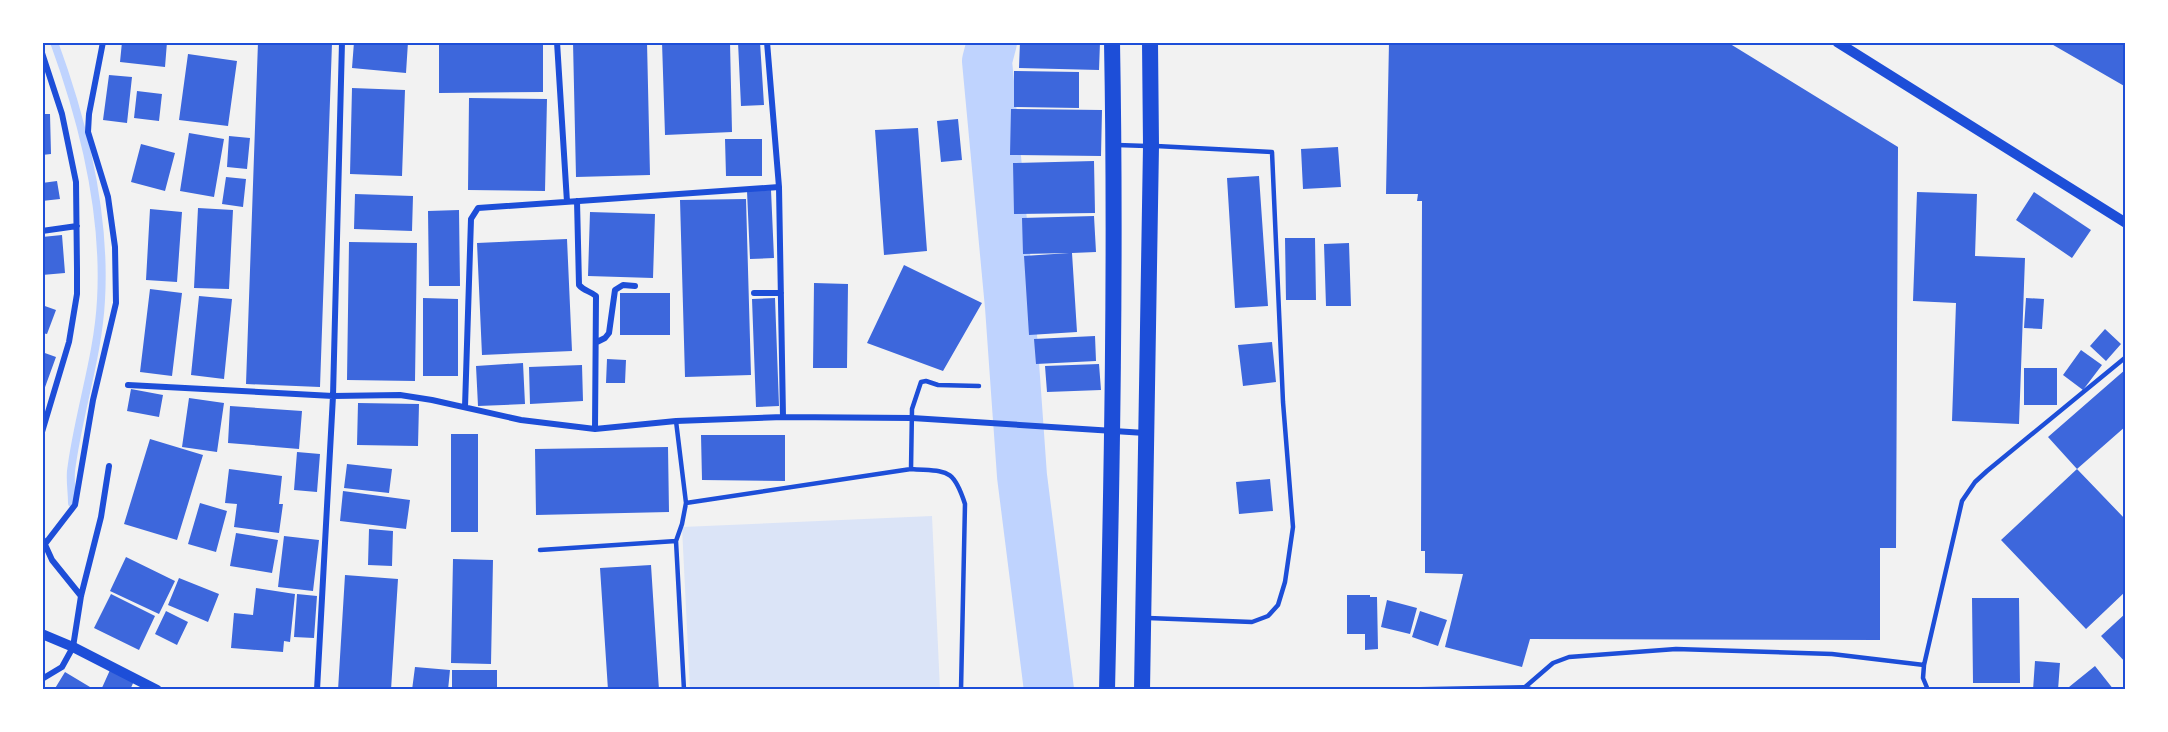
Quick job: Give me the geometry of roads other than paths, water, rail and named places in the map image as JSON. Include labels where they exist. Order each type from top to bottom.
[{"type":"highway","points":[[1107,690],[1113,431],[1112,42]]},
{"type":"highway","points":[[1142,690],[1151,146],[1150,42]]},
{"type":"street","points":[[81,596],[52,560],[44,541],[75,505],[93,400],[116,303],[115,247],[108,197],[88,132],[89,114],[103,42]]},
{"type":"street","points":[[317,690],[333,396],[342,42]]},
{"type":"street","points":[[557,42],[567,202]]},
{"type":"street","points":[[767,42],[779,187],[783,417]]},
{"type":"street","points":[[1837,42],[2126,224]]},
{"type":"street","points":[[42,53],[62,114],[76,182],[77,226],[77,294],[73,318],[64,361],[42,432]]},
{"type":"street","points":[[465,407],[471,219],[478,208],[779,187]]},
{"type":"street","points":[[577,201],[579,285],[583,290],[592,292],[596,296],[595,429]]},
{"type":"street","points":[[42,231],[77,226]]},
{"type":"street","points":[[597,342],[609,333],[615,290],[623,285],[635,286]]},
{"type":"street","points":[[754,293],[781,293]]},
{"type":"street","points":[[128,385],[333,396],[400,395],[521,420],[595,429],[676,421],[783,417],[912,418],[1146,433]]},
{"type":"street","points":[[42,403],[50,406]]},
{"type":"street","points":[[42,679],[62,667],[101,517],[109,466]]},
{"type":"street","points":[[42,634],[157,690]]},
{"type":"street","points":[[1420,690],[1524,688],[1532,690]]},
{"type":"lane","points":[[1114,145],[1272,152],[1284,402],[1293,526],[1285,582],[1278,605],[1268,616],[1252,622],[1142,618]]},
{"type":"lane","points":[[1928,690],[1923,678],[1924,665],[1962,501],[1987,471],[2126,357]]},
{"type":"lane","points":[[911,469],[912,409],[921,382],[926,381],[938,385],[979,386]]},
{"type":"lane","points":[[676,421],[687,503],[676,541],[684,690]]},
{"type":"lane","points":[[687,503],[911,469],[944,472],[953,476],[965,504],[961,690]]},
{"type":"lane","points":[[540,550],[676,541]]},
{"type":"lane","points":[[1524,688],[1553,663],[1569,657],[1676,649],[1832,654],[1924,665]]},
{"type":"waterway","points":[[54,42],[75,105],[91,169],[102,267],[96,343],[71,471],[72,503]]},
{"type":"waterway","points":[[992,42],[987,61],[1010,307],[1022,476],[1049,690]]}]
